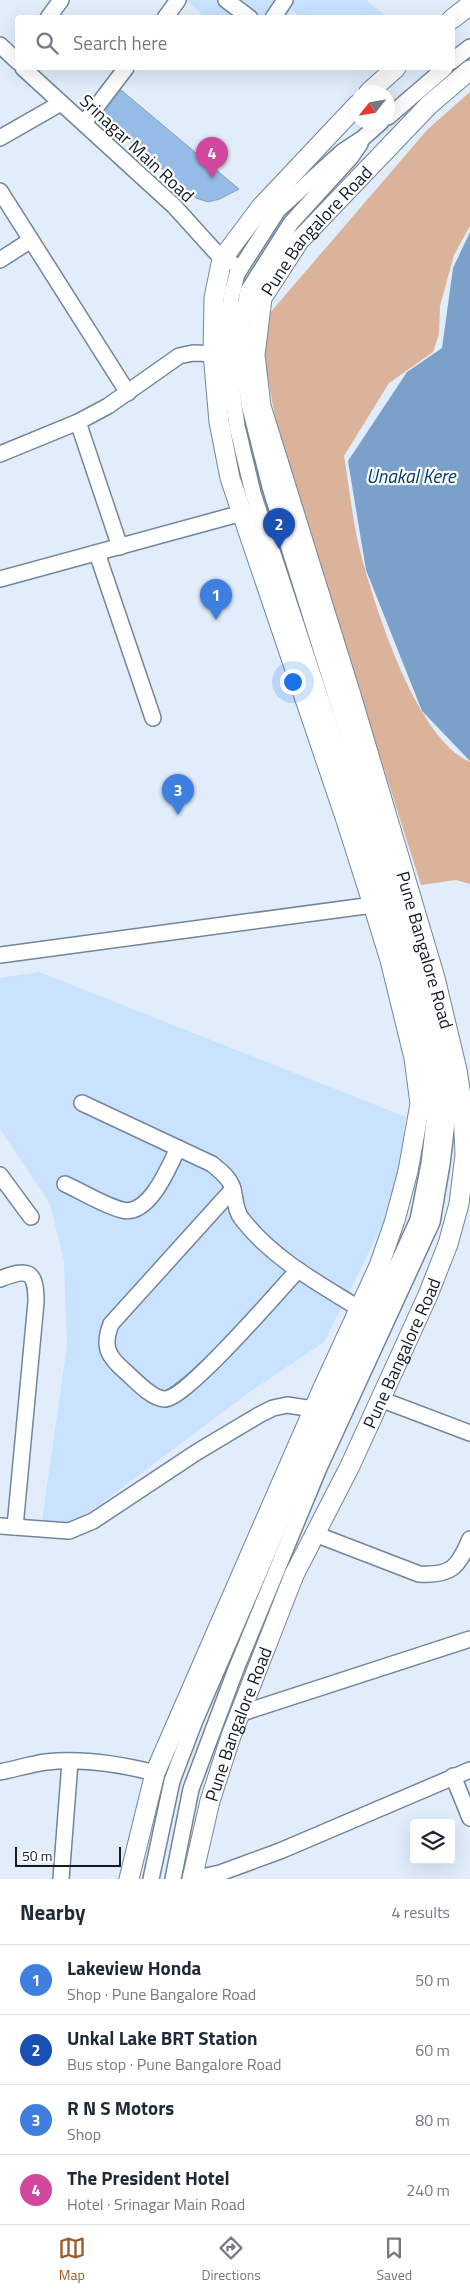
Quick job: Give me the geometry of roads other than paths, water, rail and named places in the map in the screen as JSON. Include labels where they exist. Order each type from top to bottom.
[{"type":"main road","points":[[455,17],[470,5]]},
{"type":"main road","points":[[377,85],[394,70]]},
{"type":"main road","name":"Pune Bangalore Road","points":[[130,1879],[155,1774],[314,1409],[379,1266],[395,1220],[408,1171],[420,1104],[414,1058],[390,960],[302,686],[230,478],[219,422],[234,354],[262,298],[268,274],[380,154],[430,105],[470,70]]},
{"type":"main road","name":"Pune Bangalore Road","points":[[192,1877],[210,1801],[239,1714],[294,1575],[350,1466],[428,1295],[448,1244],[459,1204],[465,1155],[467,1129],[458,1070],[435,978],[351,695],[264,415],[234,354],[214,298],[222,259],[261,207],[350,112]]},
{"type":"street","points":[[50,15],[61,0]]},
{"type":"street","points":[[167,15],[178,0]]},
{"type":"street","points":[[226,0],[246,15]]},
{"type":"street","points":[[275,15],[286,0]]},
{"type":"street","name":"Srinagar Main Road","points":[[0,46],[15,59]]},
{"type":"street","points":[[455,59],[470,47]]},
{"type":"street","name":"Srinagar Main Road","points":[[27,70],[174,206],[222,259]]},
{"type":"street","points":[[84,123],[124,70]]},
{"type":"street","points":[[395,111],[443,70]]},
{"type":"street","points":[[0,138],[61,103]]},
{"type":"street","points":[[151,1879],[172,1781],[194,1723],[308,1459],[418,1220],[429,1164],[436,1104],[406,974],[385,894],[253,493],[237,426],[231,298],[237,274],[278,210],[342,152],[372,130]]},
{"type":"street","points":[[222,259],[268,274],[291,223],[351,157],[363,138]]},
{"type":"street","points":[[0,191],[128,393]]},
{"type":"street","points":[[0,260],[31,240]]},
{"type":"street","points":[[0,454],[78,422],[128,393],[179,356],[192,353],[234,354]]},
{"type":"street","points":[[173,1879],[191,1789],[236,1669],[319,1468],[432,1222],[442,1164],[449,1105],[425,997],[397,892],[270,488],[248,399],[234,354]]},
{"type":"street","points":[[78,422],[120,547]]},
{"type":"street","points":[[0,579],[242,513]]},
{"type":"street","points":[[97,553],[153,718]]},
{"type":"street","points":[[0,955],[373,905]]},
{"type":"street","points":[[82,1103],[212,1164],[228,1178],[233,1188],[234,1201],[240,1216],[277,1254],[298,1270],[360,1309]]},
{"type":"street","points":[[65,1184],[123,1210],[139,1208],[154,1192],[178,1148]]},
{"type":"street","points":[[0,1175],[31,1217]]},
{"type":"street","points":[[233,1188],[111,1324],[105,1339],[108,1352],[120,1367],[158,1398],[166,1400],[176,1396],[202,1372],[298,1270]]},
{"type":"street","points":[[0,1279],[18,1272],[26,1272],[36,1282],[36,1302],[7,1526],[69,1531],[93,1521],[197,1452],[258,1415],[273,1408],[287,1405],[314,1409]]},
{"type":"street","points":[[380,1399],[470,1433]]},
{"type":"street","points":[[315,1534],[419,1574],[434,1575],[449,1570],[460,1562],[470,1539]]},
{"type":"street","points":[[239,1714],[470,1639]]},
{"type":"street","points":[[0,1772],[46,1762],[70,1762],[125,1765],[155,1774]]},
{"type":"street","points":[[60,1879],[70,1762]]},
{"type":"street","points":[[192,1877],[220,1873],[280,1851],[470,1770]]},
{"type":"street","points":[[453,1776],[470,1818]]},
{"type":"water","name":"Unakal Kere","points":[[470,232],[470,761],[422,711],[366,570],[348,461],[407,372],[442,348],[453,268]]},
{"type":"place","name":"The President Hotel","points":[[212,178]]},
{"type":"place","name":"Unkal Lake BRT Station","points":[[279,549]]},
{"type":"place","name":"Lakeview Honda","points":[[216,620]]},
{"type":"place","name":"R N S Motors","points":[[178,815]]}]
